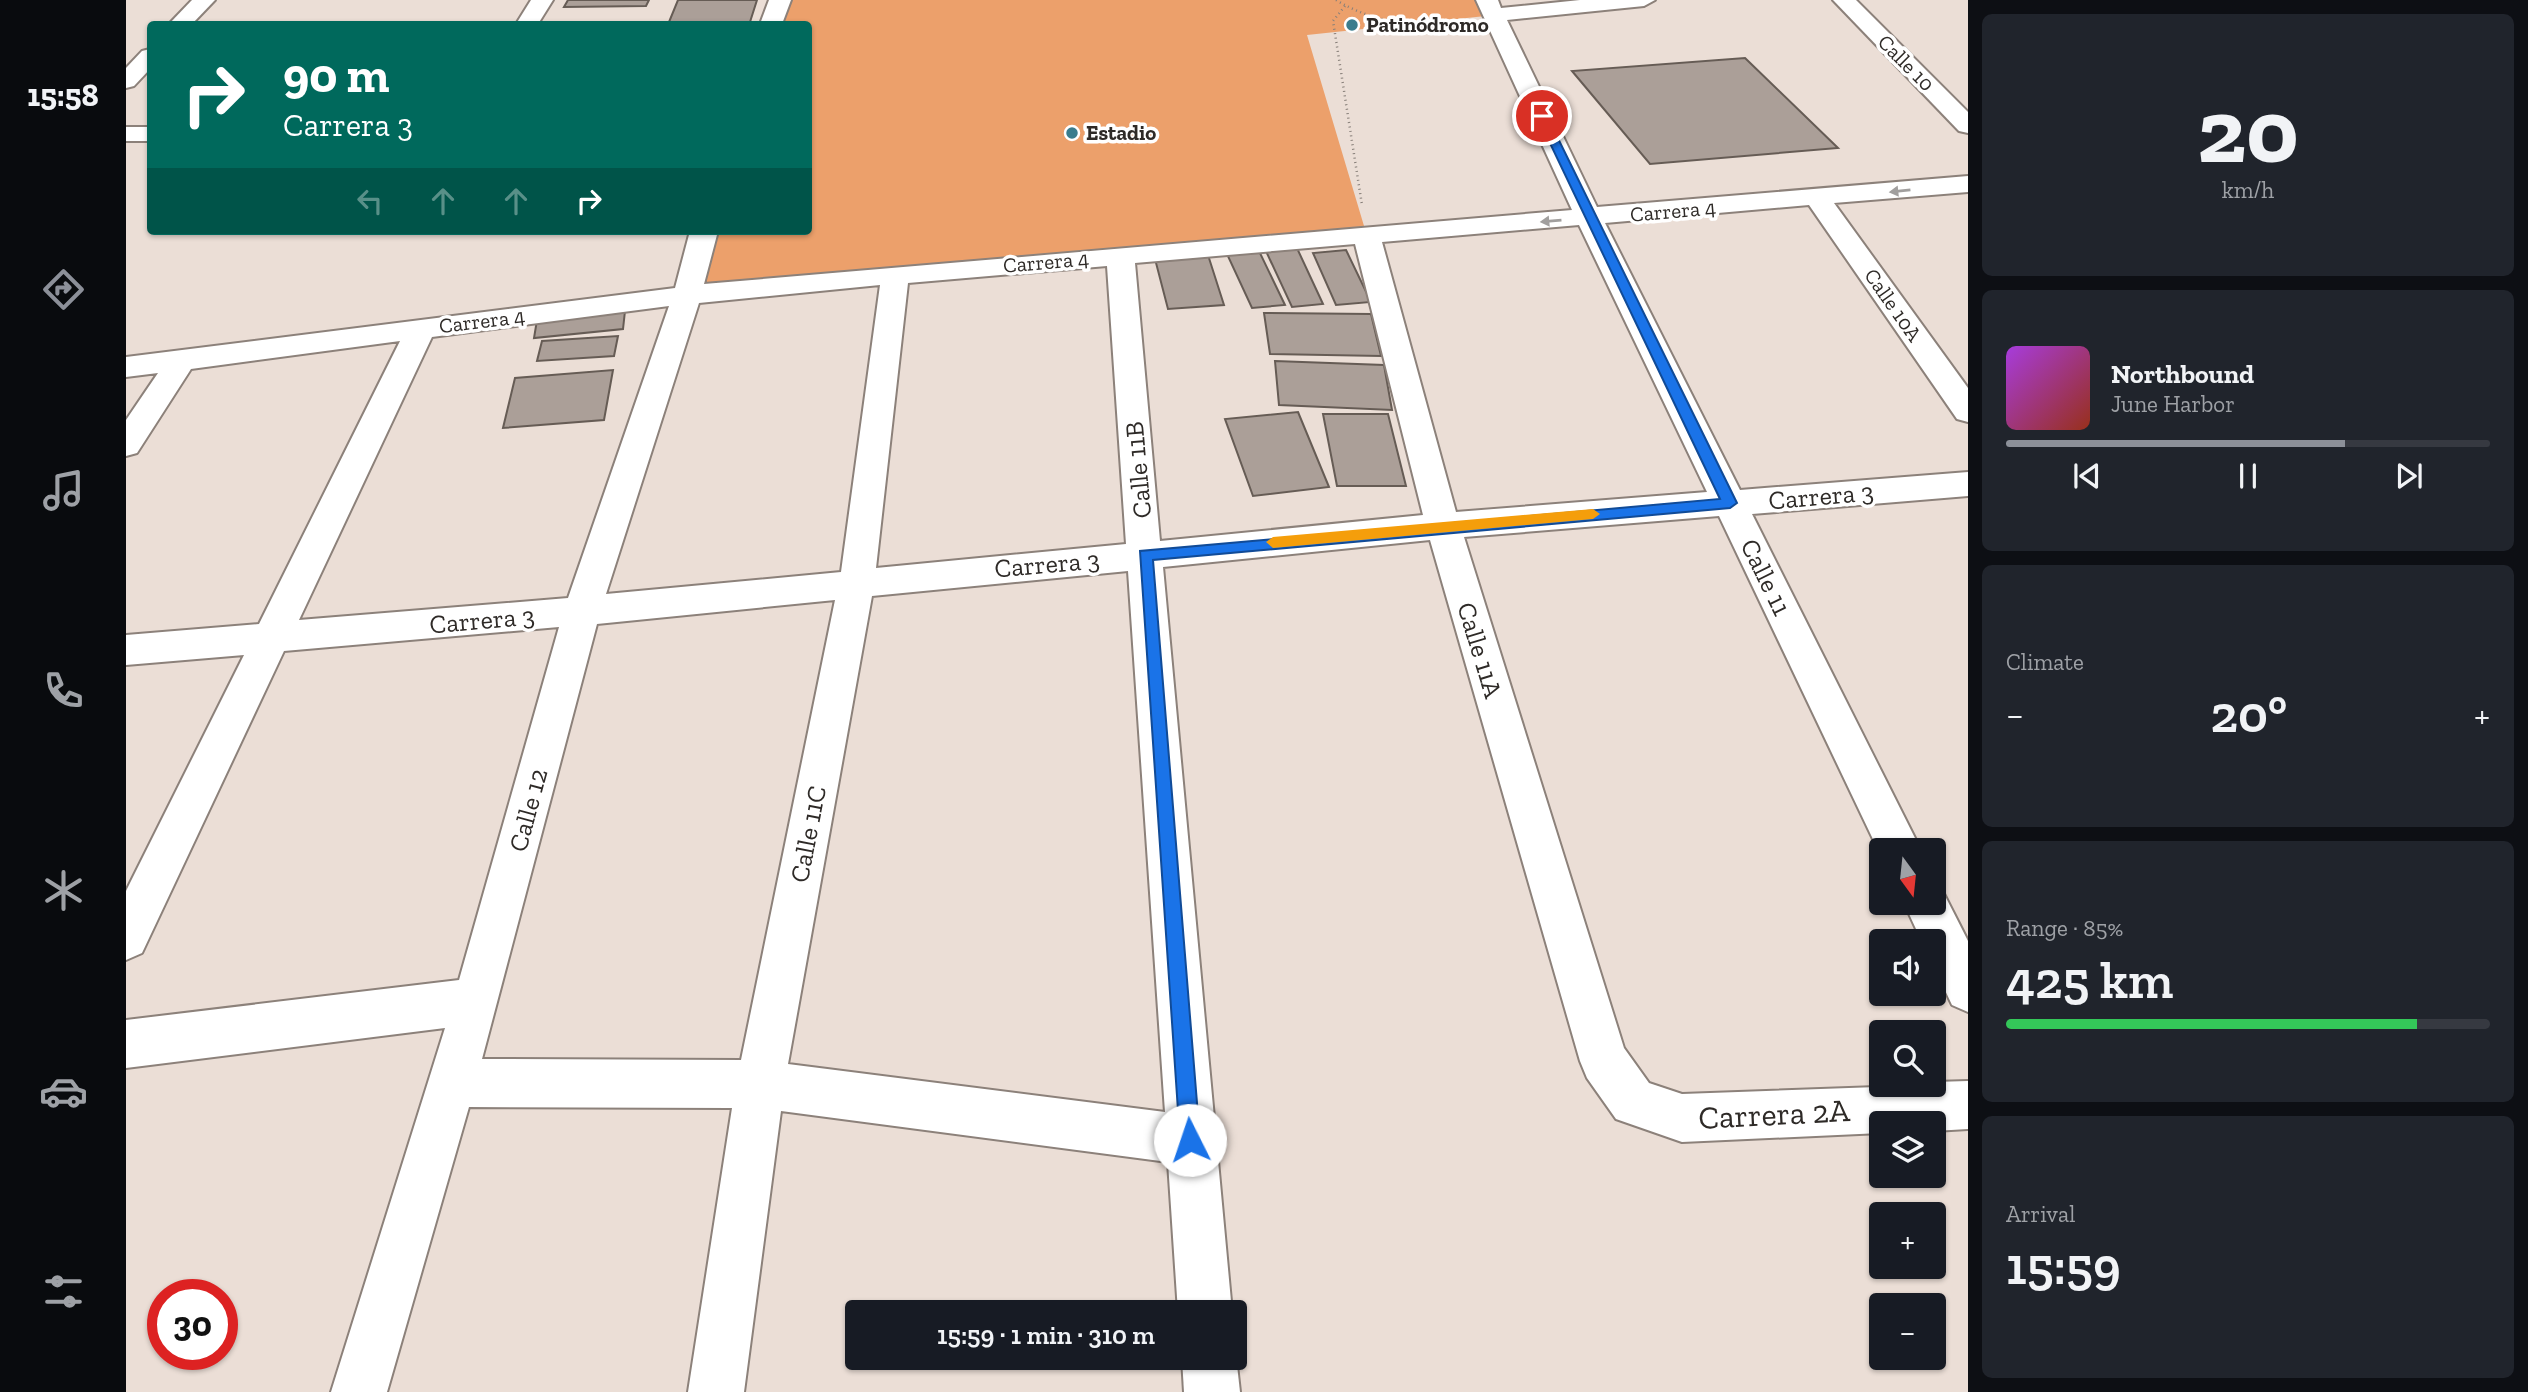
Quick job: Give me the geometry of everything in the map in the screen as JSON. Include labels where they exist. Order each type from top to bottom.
[{"type":"street","points":[[183,21],[204,0]]},
{"type":"street","points":[[529,21],[542,0]]},
{"type":"street","points":[[772,21],[780,0]]},
{"type":"street","points":[[1491,7],[1644,0]]},
{"type":"street","name":"Calle 10","points":[[1844,0],[1968,126]]},
{"type":"street","name":"Calle 11","points":[[1491,7],[1589,218],[1894,838]]},
{"type":"street","points":[[126,81],[147,59]]},
{"type":"street","points":[[126,134],[147,134]]},
{"type":"street","name":"Carrera 4","points":[[126,367],[687,295],[1968,184]]},
{"type":"street","name":"Calle 10A","points":[[1818,199],[1968,411]]},
{"type":"street","name":"Calle 12","points":[[359,1392],[476,1001],[582,611],[687,295],[703,235]]},
{"type":"street","name":"Calle 11A","points":[[1367,236],[1443,526],[1604,1060]]},
{"type":"street","name":"Calle 11B","points":[[1120,256],[1204,1300]]},
{"type":"street","name":"Calle 11C","points":[[716,1392],[760,1084],[858,582],[895,275]]},
{"type":"street","points":[[126,938],[421,329]]},
{"type":"street","points":[[126,445],[181,361]]},
{"type":"street","name":"Carrera 3","points":[[126,650],[582,611],[1443,526],[1968,484]]},
{"type":"street","points":[[1932,915],[1968,989]]},
{"type":"street","points":[[126,1044],[476,1001]]},
{"type":"street","name":"Carrera 2A","points":[[1604,1060],[1633,1102],[1682,1118],[1968,1105]]},
{"type":"street","points":[[452,1083],[760,1084],[1190,1140]]},
{"type":"street","points":[[1210,1370],[1212,1392]]},
{"type":"path","points":[[1336,0],[1370,17],[1436,26],[1491,7]]},
{"type":"path","points":[[1345,6],[1333,21],[1335,44],[1367,236]]},
{"type":"shaded area","name":"Estadio","points":[[780,0],[1487,0],[1495,15],[1307,35],[1367,236],[687,295],[703,235],[812,235],[812,21],[772,21]]},
{"type":"building","points":[[568,0],[649,0],[646,6],[564,7]]},
{"type":"building","points":[[678,0],[757,0],[750,21],[669,21]]},
{"type":"building","points":[[1745,58],[1838,148],[1650,164],[1572,71]]},
{"type":"building","points":[[1296,246],[1323,304],[1292,307],[1265,249]]},
{"type":"building","points":[[1346,250],[1371,302],[1336,305],[1313,253]]},
{"type":"building","points":[[1259,251],[1285,305],[1252,308],[1227,254]]},
{"type":"building","points":[[1208,255],[1224,305],[1168,309],[1155,259]]},
{"type":"building","points":[[625,311],[623,329],[534,338],[537,320]]},
{"type":"building","points":[[1264,313],[1371,314],[1381,356],[1270,354]]},
{"type":"building","points":[[618,336],[614,356],[537,361],[542,341]]},
{"type":"building","points":[[1275,361],[1384,365],[1392,410],[1279,405]]},
{"type":"building","points":[[613,370],[604,420],[503,428],[515,378]]},
{"type":"building","points":[[1298,412],[1329,487],[1253,496],[1225,419]]},
{"type":"building","points":[[1323,414],[1388,414],[1406,486],[1337,486]]},
{"type":"slow traffic","points":[[1273,542],[1593,514]]},
{"type":"place","name":"Patinódromo","points":[[1352,25]]},
{"type":"place","name":"Estadio","points":[[1072,133]]},
{"type":"route","points":[[1190,1140],[1145,555],[1443,526],[1730,503],[1589,218],[1542,116]]}]
